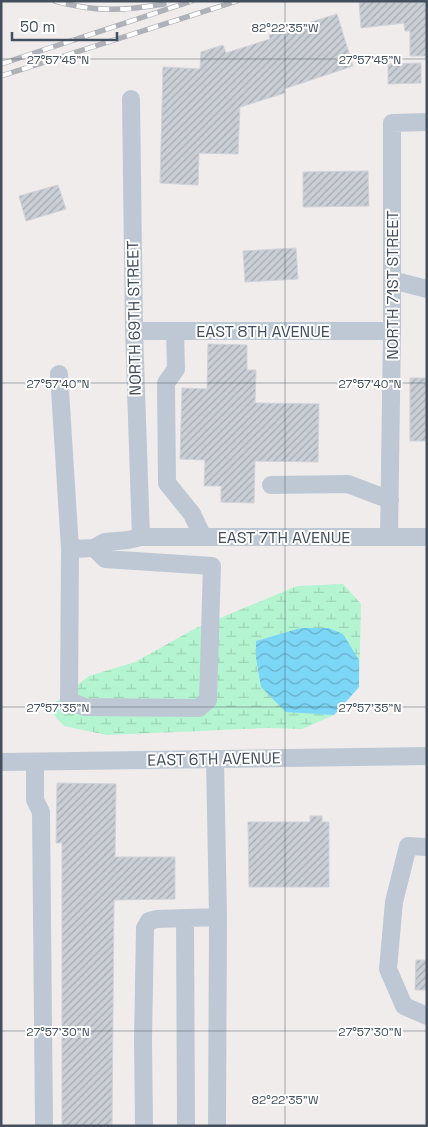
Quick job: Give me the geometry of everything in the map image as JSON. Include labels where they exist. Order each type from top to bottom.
[{"type":"street","name":"NORTH 69TH STREET","points":[[131,98],[134,331],[141,537]]},
{"type":"street","name":"NORTH 71ST STREET","points":[[389,537],[392,331],[392,123],[427,122]]},
{"type":"street","points":[[392,280],[427,289]]},
{"type":"street","name":"EAST 8TH AVENUE","points":[[134,331],[392,331]]},
{"type":"street","points":[[175,331],[176,369],[166,383],[166,482],[192,514],[203,537]]},
{"type":"street","points":[[60,374],[70,549],[68,701],[85,707],[200,708],[208,700],[212,566],[105,559],[94,548]]},
{"type":"street","points":[[271,485],[348,484],[390,500]]},
{"type":"street","name":"EAST 7TH AVENUE","points":[[70,549],[94,548],[105,542],[141,537],[427,537]]},
{"type":"street","name":"EAST 6TH AVENUE","points":[[1,762],[427,756]]},
{"type":"street","points":[[216,759],[218,917],[217,1126]]},
{"type":"street","points":[[35,762],[35,800],[41,812],[44,1126]]},
{"type":"street","points":[[427,847],[408,846],[394,902],[388,968],[404,1006],[427,1016]]},
{"type":"street","points":[[144,1126],[145,928],[148,921],[157,919],[218,917]]},
{"type":"street","points":[[185,918],[186,1126]]},
{"type":"green space","points":[[343,584],[361,604],[359,687],[334,715],[302,729],[267,728],[107,735],[64,726],[48,708],[89,676],[135,662],[196,628],[297,586]]},
{"type":"water","points":[[301,628],[329,628],[343,634],[359,660],[359,687],[334,715],[286,712],[261,687],[256,658],[256,641]]},
{"type":"building","points":[[359,1],[427,1],[427,56],[410,56],[410,31],[405,31],[404,23],[361,28]]},
{"type":"building","points":[[337,14],[353,66],[284,89],[285,93],[240,107],[238,154],[199,153],[198,185],[160,183],[163,67],[200,69],[201,52],[223,45],[226,53],[270,39],[269,35]]},
{"type":"building","points":[[421,63],[421,83],[388,84],[388,64]]},
{"type":"building","points":[[368,171],[369,206],[303,207],[303,172]]},
{"type":"building","points":[[58,185],[66,209],[26,221],[19,196]]},
{"type":"building","points":[[296,248],[298,279],[245,282],[243,251]]},
{"type":"building","points":[[208,344],[247,345],[247,370],[256,370],[255,403],[319,404],[318,462],[255,461],[254,503],[221,502],[221,486],[204,486],[205,460],[180,459],[182,388],[207,389]]},
{"type":"building","points":[[410,378],[427,378],[427,441],[410,441]]},
{"type":"building","points":[[57,783],[116,784],[115,857],[175,857],[175,899],[114,900],[112,1126],[62,1126],[62,843],[56,843]]},
{"type":"building","points":[[310,816],[322,816],[322,822],[329,822],[329,887],[249,887],[248,822],[310,822]]},
{"type":"building","points":[[416,960],[427,960],[427,990],[415,990]]},
{"type":"railway","points":[[55,1],[96,9],[122,9],[164,4]]},
{"type":"railway","points":[[1,64],[192,1]]},
{"type":"railway","points":[[1,76],[237,1]]}]
